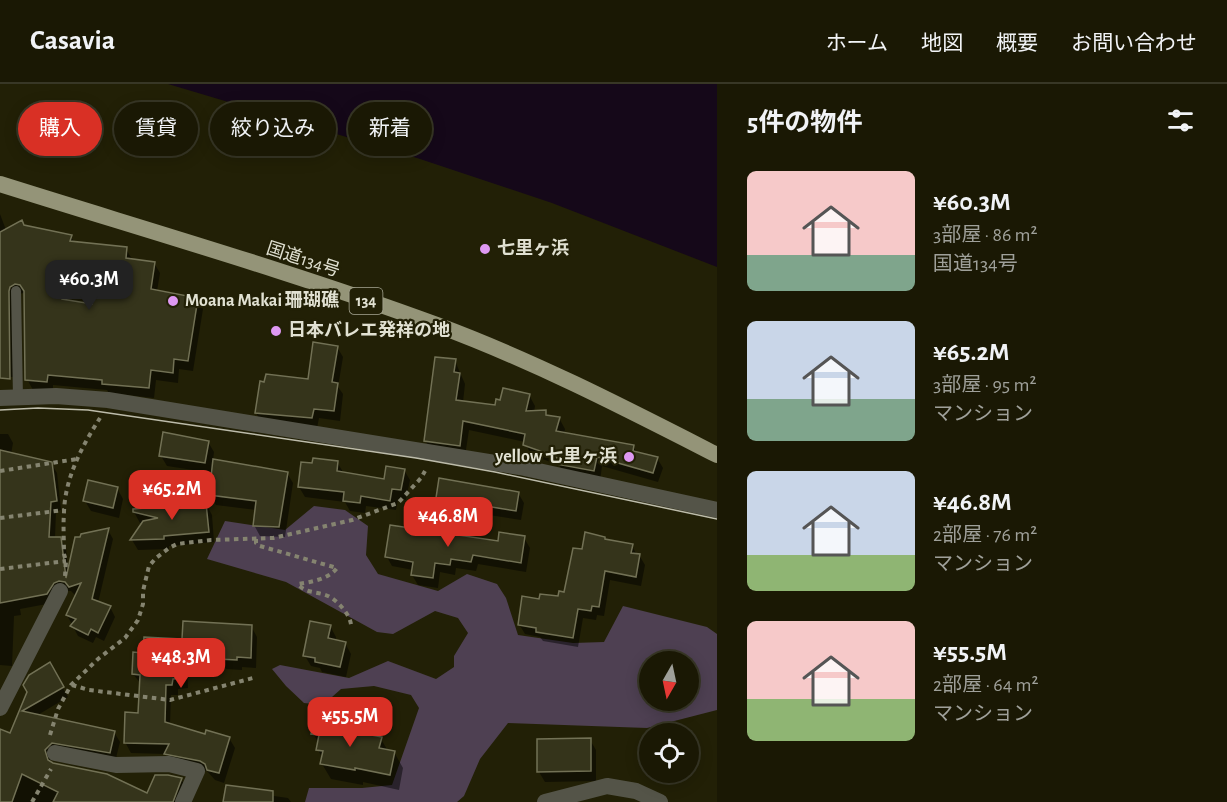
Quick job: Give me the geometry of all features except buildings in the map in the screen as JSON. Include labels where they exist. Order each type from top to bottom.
[{"type":"highway","name":"国道134号","points":[[0,184],[338,291],[437,326],[518,358],[598,394],[717,455]]},
{"type":"street","points":[[0,398],[56,396],[108,400],[520,467],[717,510]]},
{"type":"street","points":[[0,708],[60,591]]},
{"type":"street","points":[[55,753],[116,765],[169,764],[197,771],[183,802]]},
{"type":"street","points":[[555,800],[607,786],[636,791],[660,802]]},
{"type":"lane","points":[[16,291],[18,398]]},
{"type":"path","points":[[60,591],[66,561],[64,510],[77,459],[108,400]]},
{"type":"path","points":[[32,802],[50,771],[55,753],[50,735],[58,709],[71,685],[98,659],[125,638],[138,621],[143,604],[142,591],[146,575],[149,566],[156,558],[177,544],[211,540],[273,538],[352,520],[398,503],[421,478],[433,452]]},
{"type":"path","points":[[0,471],[77,459]]},
{"type":"path","points":[[0,518],[64,510]]},
{"type":"path","points":[[256,539],[256,543],[260,546],[337,568],[320,579],[298,584],[303,590],[330,597],[350,615],[351,627]]},
{"type":"path","points":[[0,569],[66,561]]},
{"type":"path","points":[[71,685],[89,690],[170,700],[253,678]]},
{"type":"shaded area","points":[[168,84],[717,84],[717,267],[552,203],[410,156],[432,156],[432,102],[348,102],[348,137],[336,134],[336,102],[229,102]]},
{"type":"shaded area","points":[[314,506],[345,510],[368,526],[366,555],[378,574],[438,591],[467,574],[497,584],[506,598],[518,635],[573,643],[604,642],[623,606],[707,627],[717,634],[717,710],[666,723],[639,723],[639,728],[508,723],[480,759],[464,796],[457,802],[305,802],[309,788],[362,788],[392,785],[419,708],[411,695],[374,686],[341,689],[323,705],[304,703],[272,669],[280,665],[349,678],[388,661],[436,679],[454,667],[454,656],[468,633],[458,618],[435,611],[393,634],[377,632],[286,582],[207,559],[225,521],[285,530]]},
{"type":"tram line","points":[[0,410],[38,408],[88,410],[416,458],[495,472],[717,519]]},
{"type":"place","name":"七里ヶ浜","points":[[485,249]]},
{"type":"place","name":"Moana Makai 珊瑚礁","points":[[173,301]]},
{"type":"place","name":"日本バレエ発祥の地","points":[[276,331]]},
{"type":"place","name":"yellow 七里ヶ浜","points":[[629,457]]}]
